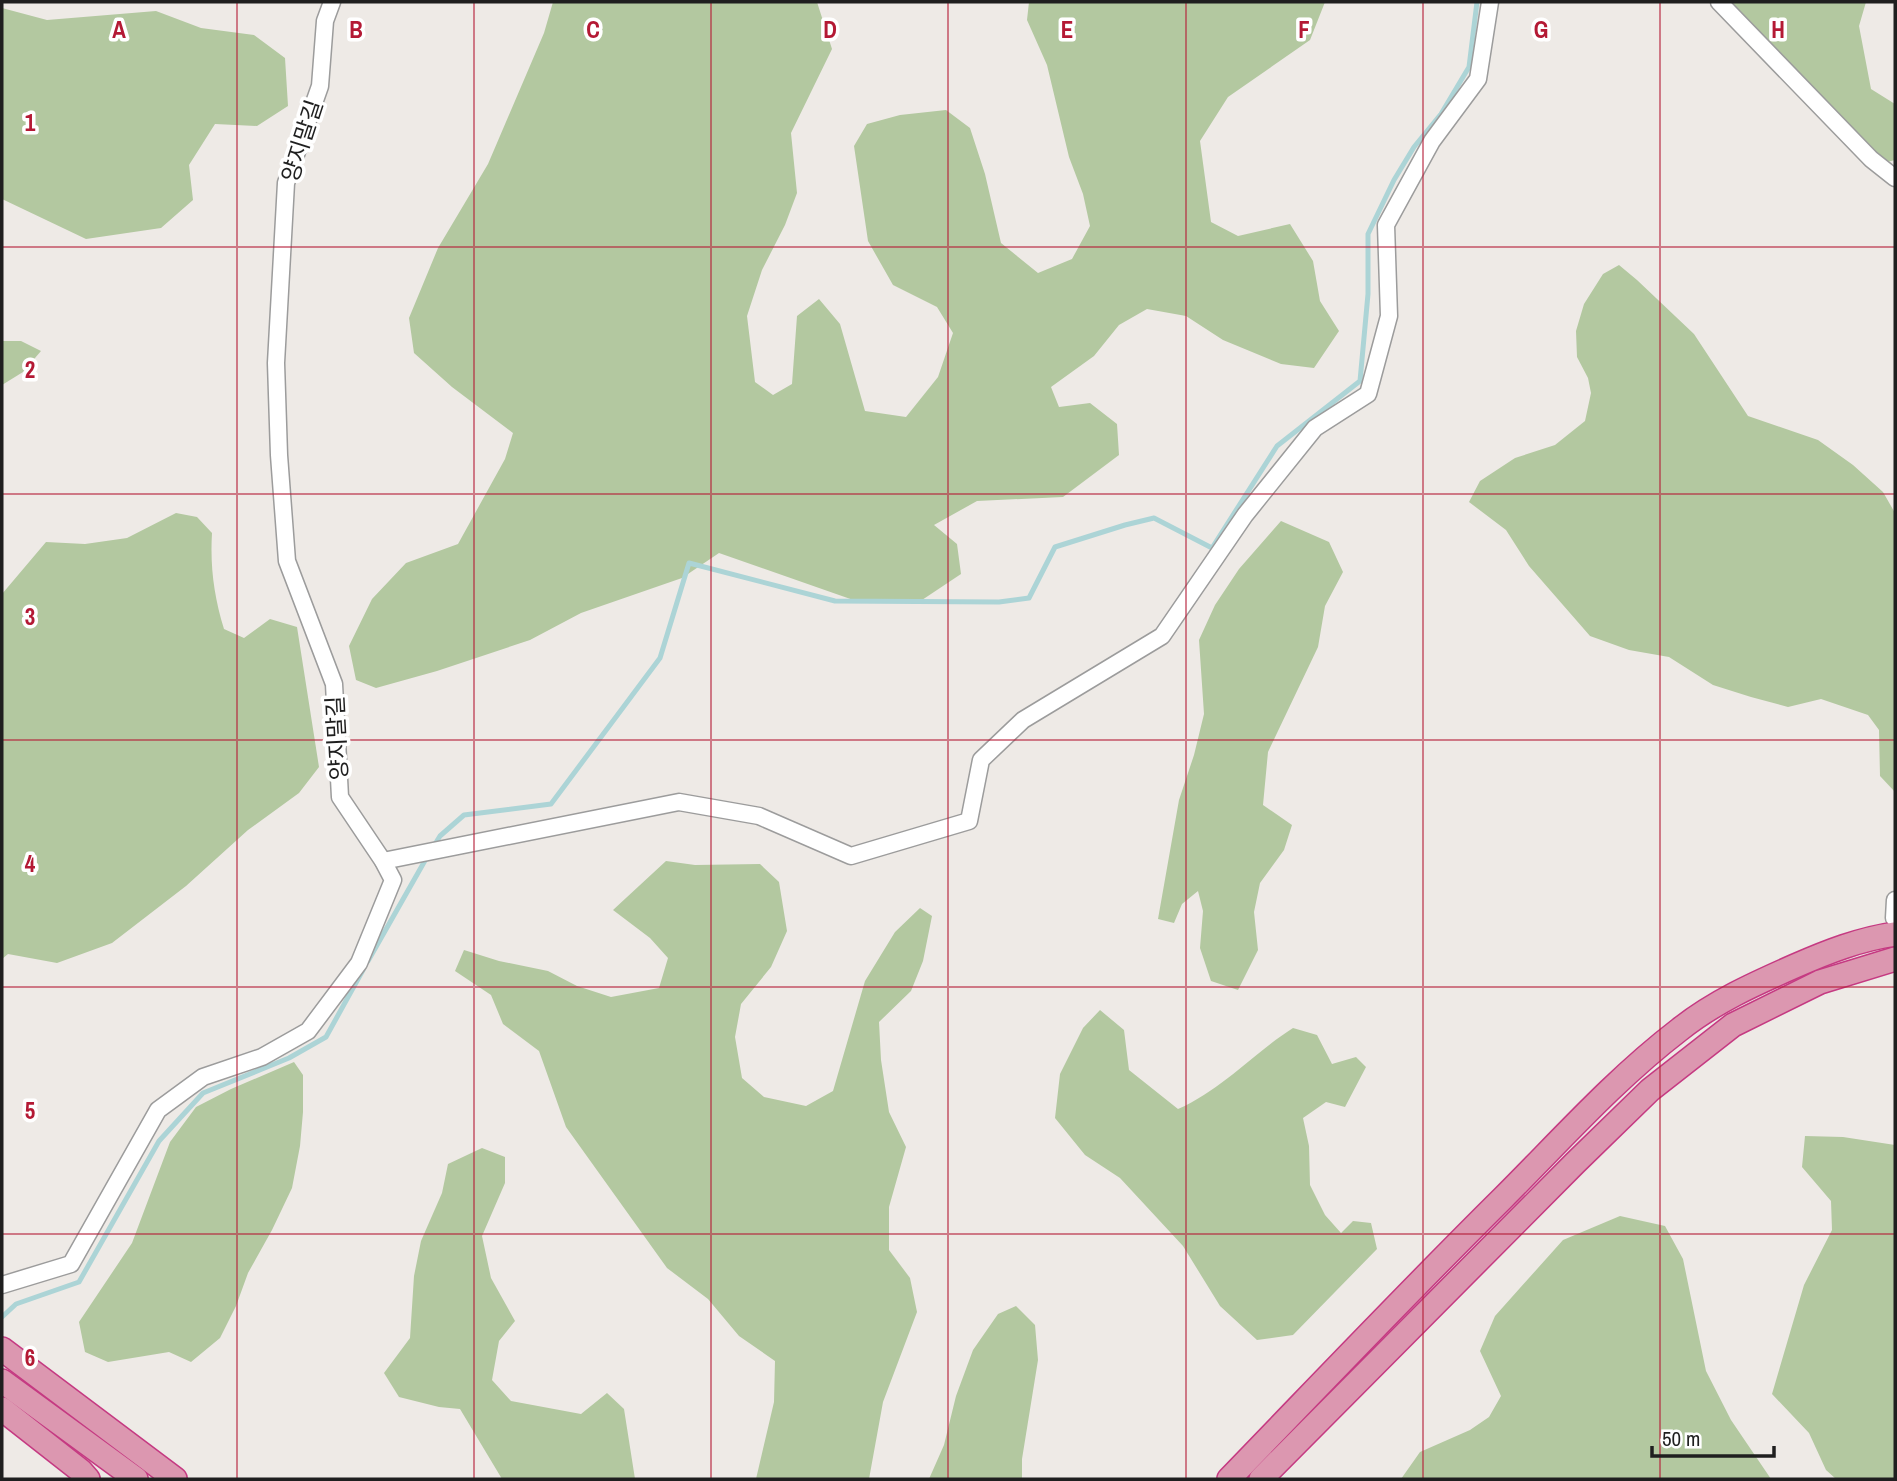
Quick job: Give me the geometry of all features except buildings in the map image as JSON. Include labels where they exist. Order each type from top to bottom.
[{"type":"highway","points":[[1228,1479],[1474,1227],[1625,1077],[1679,1029],[1736,992],[1824,953],[1879,936],[1895,926]]},
{"type":"highway","points":[[1262,1479],[1574,1163],[1650,1090],[1733,1025],[1820,982],[1895,959]]},
{"type":"highway","points":[[2,1349],[175,1479]]},
{"type":"highway","points":[[2,1381],[136,1479]]},
{"type":"highway","points":[[2,1409],[85,1475]]},
{"type":"highway","points":[[104,1425],[143,1444],[192,1479]]},
{"type":"street","name":"양지말길","points":[[2,1285],[71,1264],[158,1110],[203,1077],[262,1057],[308,1031],[359,963],[393,880],[340,797],[334,684],[287,561],[279,455],[276,363],[286,183],[320,86],[325,21],[332,2]]},
{"type":"street","points":[[383,861],[679,802],[759,816],[851,856],[969,821],[981,760],[1023,720],[1162,636],[1245,515],[1315,428],[1368,394],[1389,316],[1386,225],[1432,141],[1478,79],[1490,2]]},
{"type":"street","points":[[1719,2],[1871,159],[1895,178]]},
{"type":"street","points":[[1895,900],[1895,926]]},
{"type":"green space","points":[[553,2],[817,2],[832,49],[791,133],[797,193],[785,225],[762,270],[747,316],[755,382],[773,395],[792,384],[797,316],[819,299],[840,324],[865,411],[906,417],[938,377],[953,333],[937,307],[893,285],[868,241],[854,146],[867,124],[900,115],[946,110],[970,128],[985,174],[1001,243],[1038,273],[1072,259],[1090,226],[1083,194],[1069,157],[1047,65],[1027,20],[1029,2],[1325,2],[1310,40],[1228,97],[1200,141],[1211,222],[1238,236],[1290,224],[1313,261],[1320,301],[1339,331],[1314,368],[1281,364],[1223,340],[1186,316],[1147,309],[1119,325],[1094,356],[1051,387],[1059,407],[1090,403],[1117,424],[1119,455],[1063,497],[977,501],[934,525],[957,544],[961,574],[922,600],[859,602],[719,553],[682,578],[581,613],[530,640],[376,688],[356,680],[349,646],[372,599],[406,563],[458,544],[505,459],[513,433],[452,387],[414,353],[409,318],[438,248],[488,164],[544,33]]},
{"type":"green space","points":[[1710,2],[1866,2],[1859,26],[1871,89],[1895,104],[1895,160],[1887,162],[1841,133]]},
{"type":"green space","points":[[2,8],[47,20],[156,11],[201,28],[254,35],[285,58],[288,106],[257,126],[215,124],[189,165],[193,200],[161,228],[86,239],[2,199]]},
{"type":"green space","points":[[1619,265],[1694,334],[1748,416],[1818,440],[1853,465],[1883,492],[1895,513],[1895,792],[1880,776],[1879,730],[1868,715],[1821,699],[1788,707],[1751,697],[1713,685],[1669,657],[1629,650],[1590,636],[1529,566],[1506,530],[1469,502],[1480,481],[1515,458],[1555,445],[1585,421],[1591,393],[1588,378],[1577,357],[1576,331],[1584,304],[1603,274]]},
{"type":"green space","points":[[2,341],[21,341],[41,351],[23,372],[2,385]]},
{"type":"green space","points":[[176,513],[197,517],[212,533],[214,581],[224,629],[244,638],[270,619],[297,627],[319,767],[299,793],[248,830],[186,886],[112,943],[57,963],[8,954],[2,959],[2,594],[46,542],[85,544],[127,538]]},
{"type":"green space","points":[[1281,521],[1329,542],[1343,572],[1325,606],[1318,647],[1268,752],[1263,805],[1292,825],[1284,850],[1260,883],[1254,912],[1258,950],[1238,990],[1211,981],[1200,948],[1203,911],[1198,891],[1182,904],[1174,923],[1158,919],[1179,800],[1204,714],[1199,640],[1215,605],[1239,569]]},
{"type":"green space","points":[[666,861],[695,865],[760,864],[779,882],[787,931],[771,967],[741,1004],[735,1037],[742,1078],[764,1097],[806,1106],[833,1091],[865,981],[895,932],[920,908],[932,916],[923,961],[911,991],[879,1022],[881,1060],[889,1112],[906,1147],[889,1207],[889,1250],[910,1278],[917,1312],[883,1402],[869,1479],[756,1479],[774,1402],[775,1361],[739,1336],[708,1299],[667,1268],[566,1127],[539,1051],[503,1024],[491,995],[455,971],[464,950],[499,961],[548,971],[577,986],[611,997],[659,988],[668,958],[650,938],[613,910]]},
{"type":"green space","points":[[1100,1010],[1124,1030],[1129,1070],[1178,1109],[1209,1092],[1293,1028],[1317,1035],[1332,1064],[1356,1057],[1366,1067],[1345,1107],[1326,1102],[1303,1118],[1309,1146],[1310,1185],[1325,1215],[1341,1233],[1353,1221],[1371,1223],[1377,1249],[1293,1335],[1257,1340],[1220,1306],[1183,1246],[1120,1178],[1085,1155],[1055,1118],[1060,1074],[1083,1028]]},
{"type":"green space","points":[[294,1062],[303,1075],[303,1112],[292,1188],[248,1273],[220,1338],[191,1362],[169,1352],[108,1362],[85,1352],[79,1322],[132,1243],[170,1142],[196,1107]]},
{"type":"green space","points":[[1805,1136],[1843,1137],[1895,1145],[1895,1479],[1836,1479],[1826,1470],[1809,1433],[1772,1394],[1804,1285],[1832,1230],[1831,1201],[1802,1167]]},
{"type":"green space","points":[[482,1148],[505,1157],[505,1183],[482,1236],[491,1278],[515,1321],[499,1341],[492,1380],[511,1401],[581,1414],[607,1393],[624,1409],[635,1479],[502,1479],[460,1409],[399,1397],[384,1373],[410,1338],[414,1276],[421,1241],[442,1193],[448,1164]]},
{"type":"green space","points":[[1620,1216],[1665,1226],[1683,1259],[1706,1371],[1731,1420],[1771,1479],[1401,1479],[1420,1452],[1470,1430],[1489,1417],[1501,1396],[1480,1351],[1495,1316],[1563,1240]]},
{"type":"green space","points":[[1016,1306],[1035,1325],[1038,1360],[1022,1459],[1022,1479],[929,1479],[944,1445],[956,1396],[973,1350],[998,1314]]},
{"type":"waterway","points":[[432,849],[440,836],[464,815],[551,804],[660,658],[689,563],[835,601],[999,602],[1029,598],[1055,547],[1125,525],[1154,518],[1212,548],[1277,446],[1360,381],[1368,294],[1368,234],[1394,180],[1414,147],[1441,114],[1469,67],[1477,2]]},
{"type":"waterway","points":[[368,961],[427,857]]},
{"type":"waterway","points":[[2,1317],[16,1304],[79,1282],[159,1141],[203,1093],[289,1058],[326,1037],[363,970]]}]
